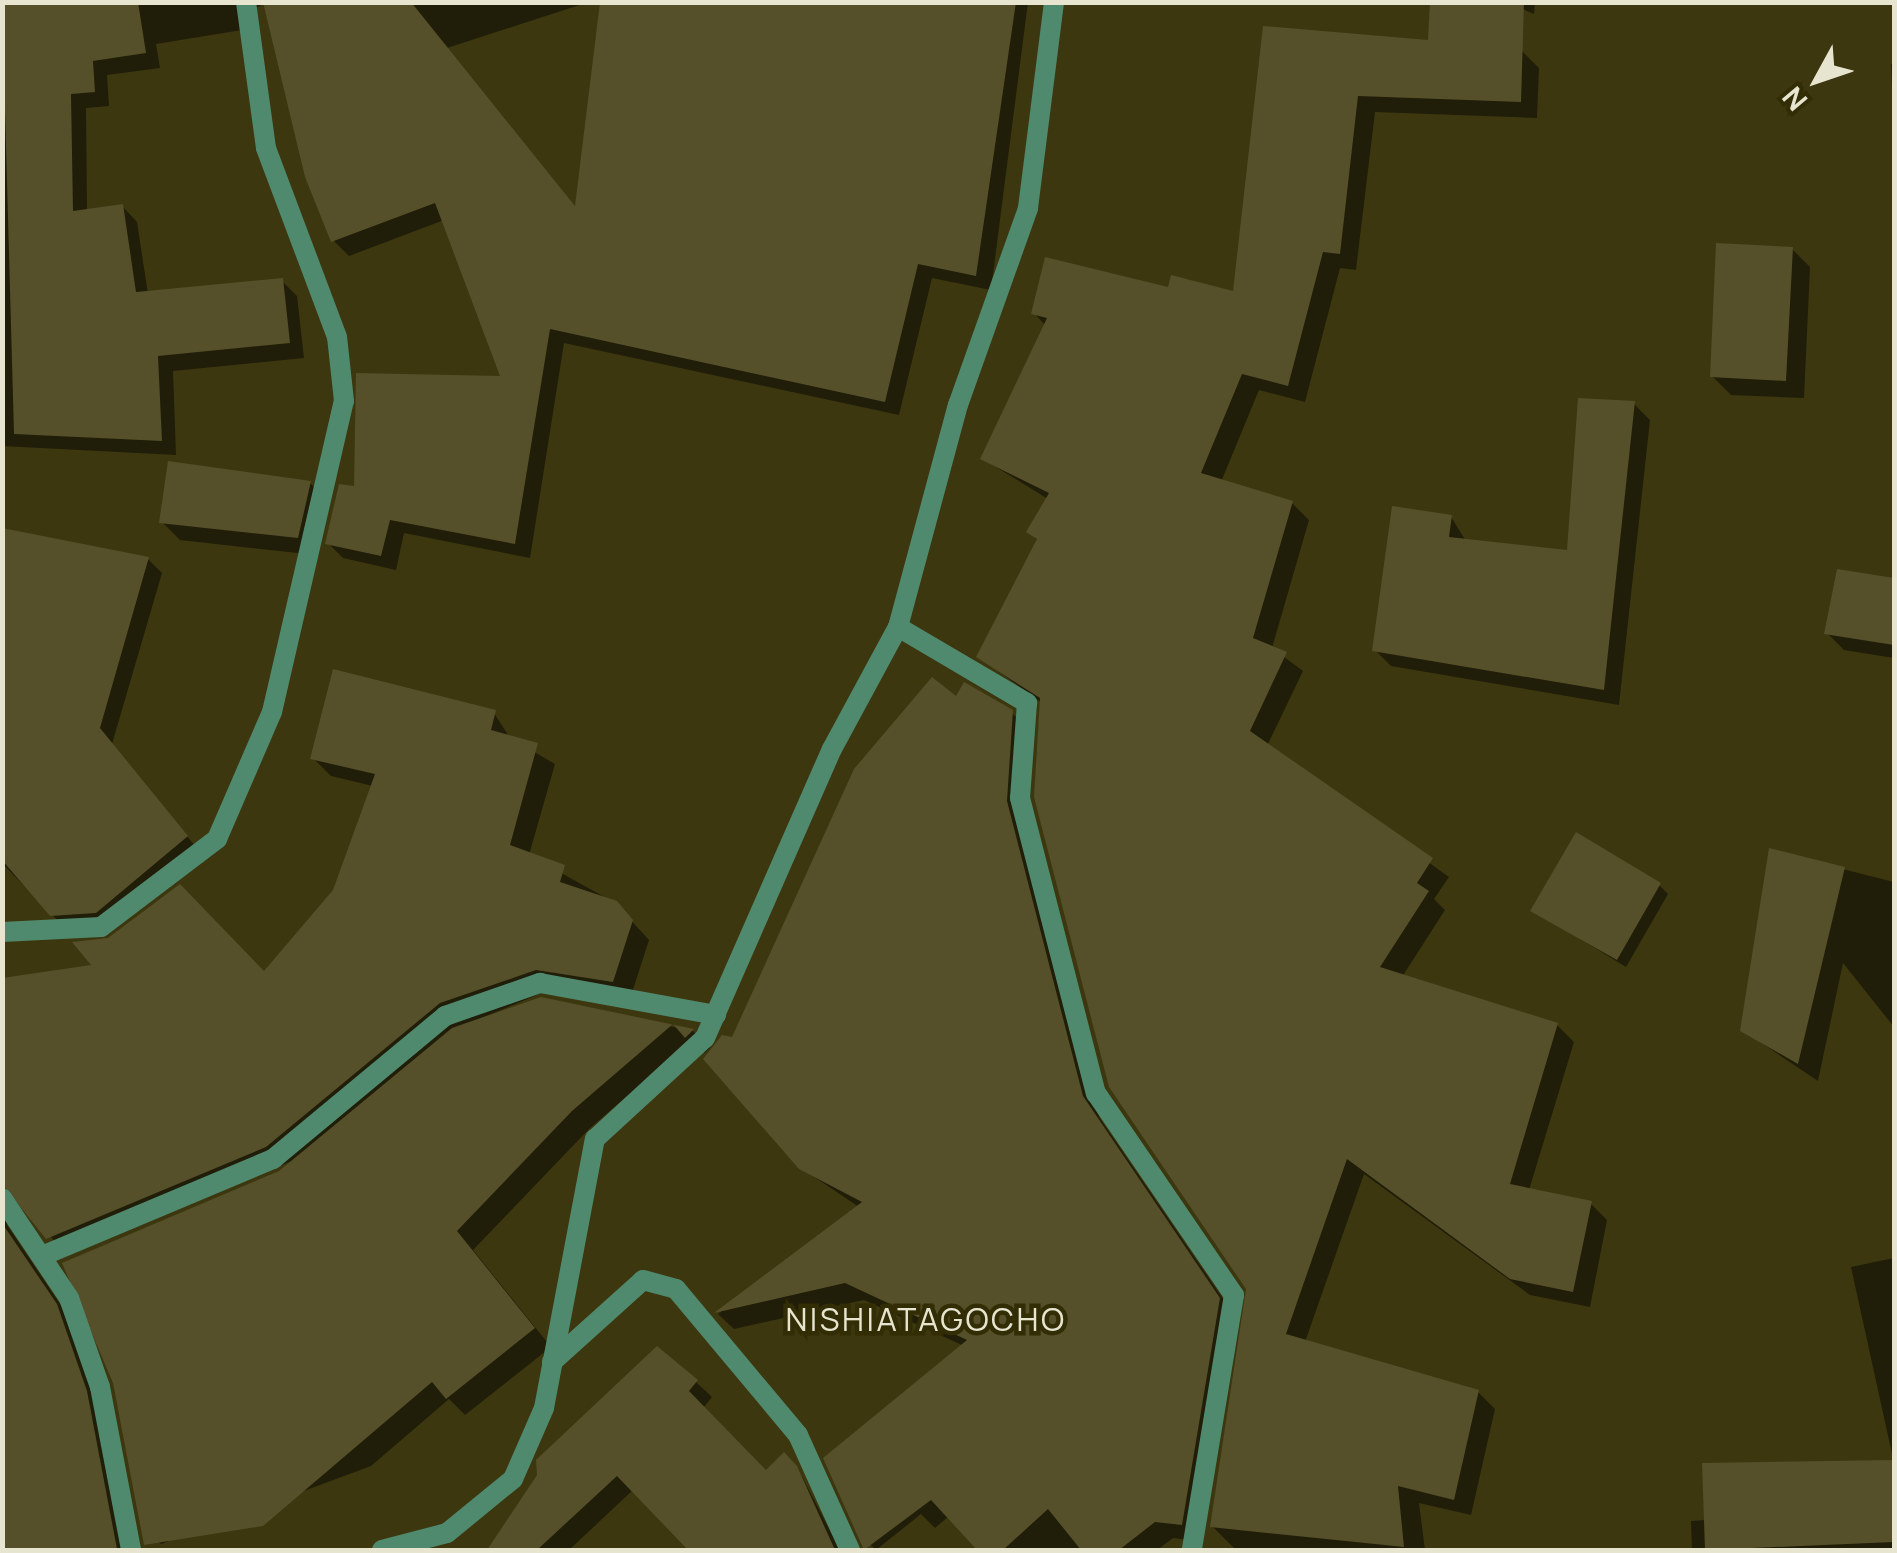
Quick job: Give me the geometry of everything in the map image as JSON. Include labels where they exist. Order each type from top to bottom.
[{"type":"street","points":[[5,929],[101,927],[217,839],[272,712],[344,400],[338,337],[266,148],[246,2]]},
{"type":"street","points":[[382,1550],[447,1533],[513,1479],[552,1362],[595,1139],[704,1038],[832,749],[898,628],[958,405],[1028,208],[1054,2]]},
{"type":"street","points":[[898,628],[1028,702],[1020,798],[1096,1093],[1234,1295],[1188,1529],[1192,1550]]},
{"type":"street","points":[[42,1256],[274,1159],[445,1016],[540,983],[716,1015]]},
{"type":"street","points":[[2,1198],[70,1298],[100,1387],[131,1550]]},
{"type":"street","points":[[552,1362],[643,1280],[676,1289],[798,1435],[850,1550]]},
{"type":"building","points":[[2,2],[138,2],[146,53],[93,61],[95,92],[71,94],[73,211],[123,204],[136,292],[283,278],[290,343],[158,356],[162,441],[14,434]]},
{"type":"building","points":[[263,2],[411,2],[575,206],[600,2],[1016,2],[976,276],[918,264],[885,402],[550,329],[515,544],[390,520],[381,556],[325,544],[339,484],[354,486],[356,373],[500,376],[435,203],[331,242],[305,177]]},
{"type":"building","points":[[1430,2],[1524,2],[1521,102],[1358,96],[1340,254],[1323,252],[1288,386],[1242,374],[1201,473],[1293,501],[1253,638],[1287,652],[1250,731],[1433,858],[1417,883],[1429,891],[1380,967],[1558,1023],[1510,1184],[1592,1201],[1573,1292],[1510,1279],[1347,1159],[1286,1334],[1479,1390],[1454,1500],[1398,1486],[1404,1547],[1210,1527],[1246,1289],[1109,1087],[1034,797],[1040,698],[976,657],[1037,539],[1026,532],[1049,493],[980,459],[1047,318],[1031,314],[1045,257],[1168,287],[1171,275],[1233,291],[1263,26],[1428,40]]},
{"type":"building","points":[[1716,243],[1793,247],[1786,381],[1710,377]]},
{"type":"building","points":[[1578,398],[1635,401],[1604,690],[1372,651],[1392,506],[1452,515],[1449,537],[1567,550]]},
{"type":"building","points":[[168,461],[311,481],[298,538],[159,523]]},
{"type":"building","points":[[2,528],[149,557],[100,728],[188,836],[96,913],[50,916],[2,860]]},
{"type":"building","points":[[1837,569],[1894,578],[1894,645],[1824,634]]},
{"type":"building","points":[[333,669],[496,710],[491,730],[538,743],[510,845],[565,865],[560,882],[617,901],[633,920],[613,982],[536,970],[440,1003],[266,1147],[46,1239],[2,1184],[2,978],[91,965],[72,942],[108,938],[180,884],[264,971],[333,890],[375,774],[310,759]]},
{"type":"building","points":[[932,677],[956,696],[964,682],[1013,710],[1007,801],[1083,1096],[1220,1298],[1182,1525],[1155,1522],[1119,1550],[1081,1550],[1048,1509],[1003,1550],[977,1550],[931,1500],[864,1550],[823,1458],[967,1340],[845,1283],[714,1313],[862,1202],[799,1169],[703,1059],[722,1035],[732,1037],[854,769]]},
{"type":"building","points":[[1576,832],[1661,883],[1617,960],[1530,911]]},
{"type":"building","points":[[1769,848],[1845,867],[1798,1064],[1740,1031]]},
{"type":"building","points":[[541,997],[672,1024],[572,1111],[457,1231],[535,1328],[446,1399],[432,1382],[263,1526],[144,1545],[113,1383],[62,1263],[279,1171],[452,1028]]},
{"type":"building","points":[[674,1025],[694,1029],[685,1038]]},
{"type":"building","points":[[2,1223],[57,1304],[87,1391],[117,1549],[2,1550]]},
{"type":"building","points":[[657,1346],[698,1380],[689,1391],[766,1470],[784,1452],[797,1466],[835,1550],[688,1550],[617,1476],[537,1550],[487,1550],[537,1475],[536,1460]]},
{"type":"building","points":[[1894,1460],[1894,1542],[1705,1550],[1702,1463]]},
{"type":"district","name":"NISHIATAGOCHO","points":[[926,1319]]}]
